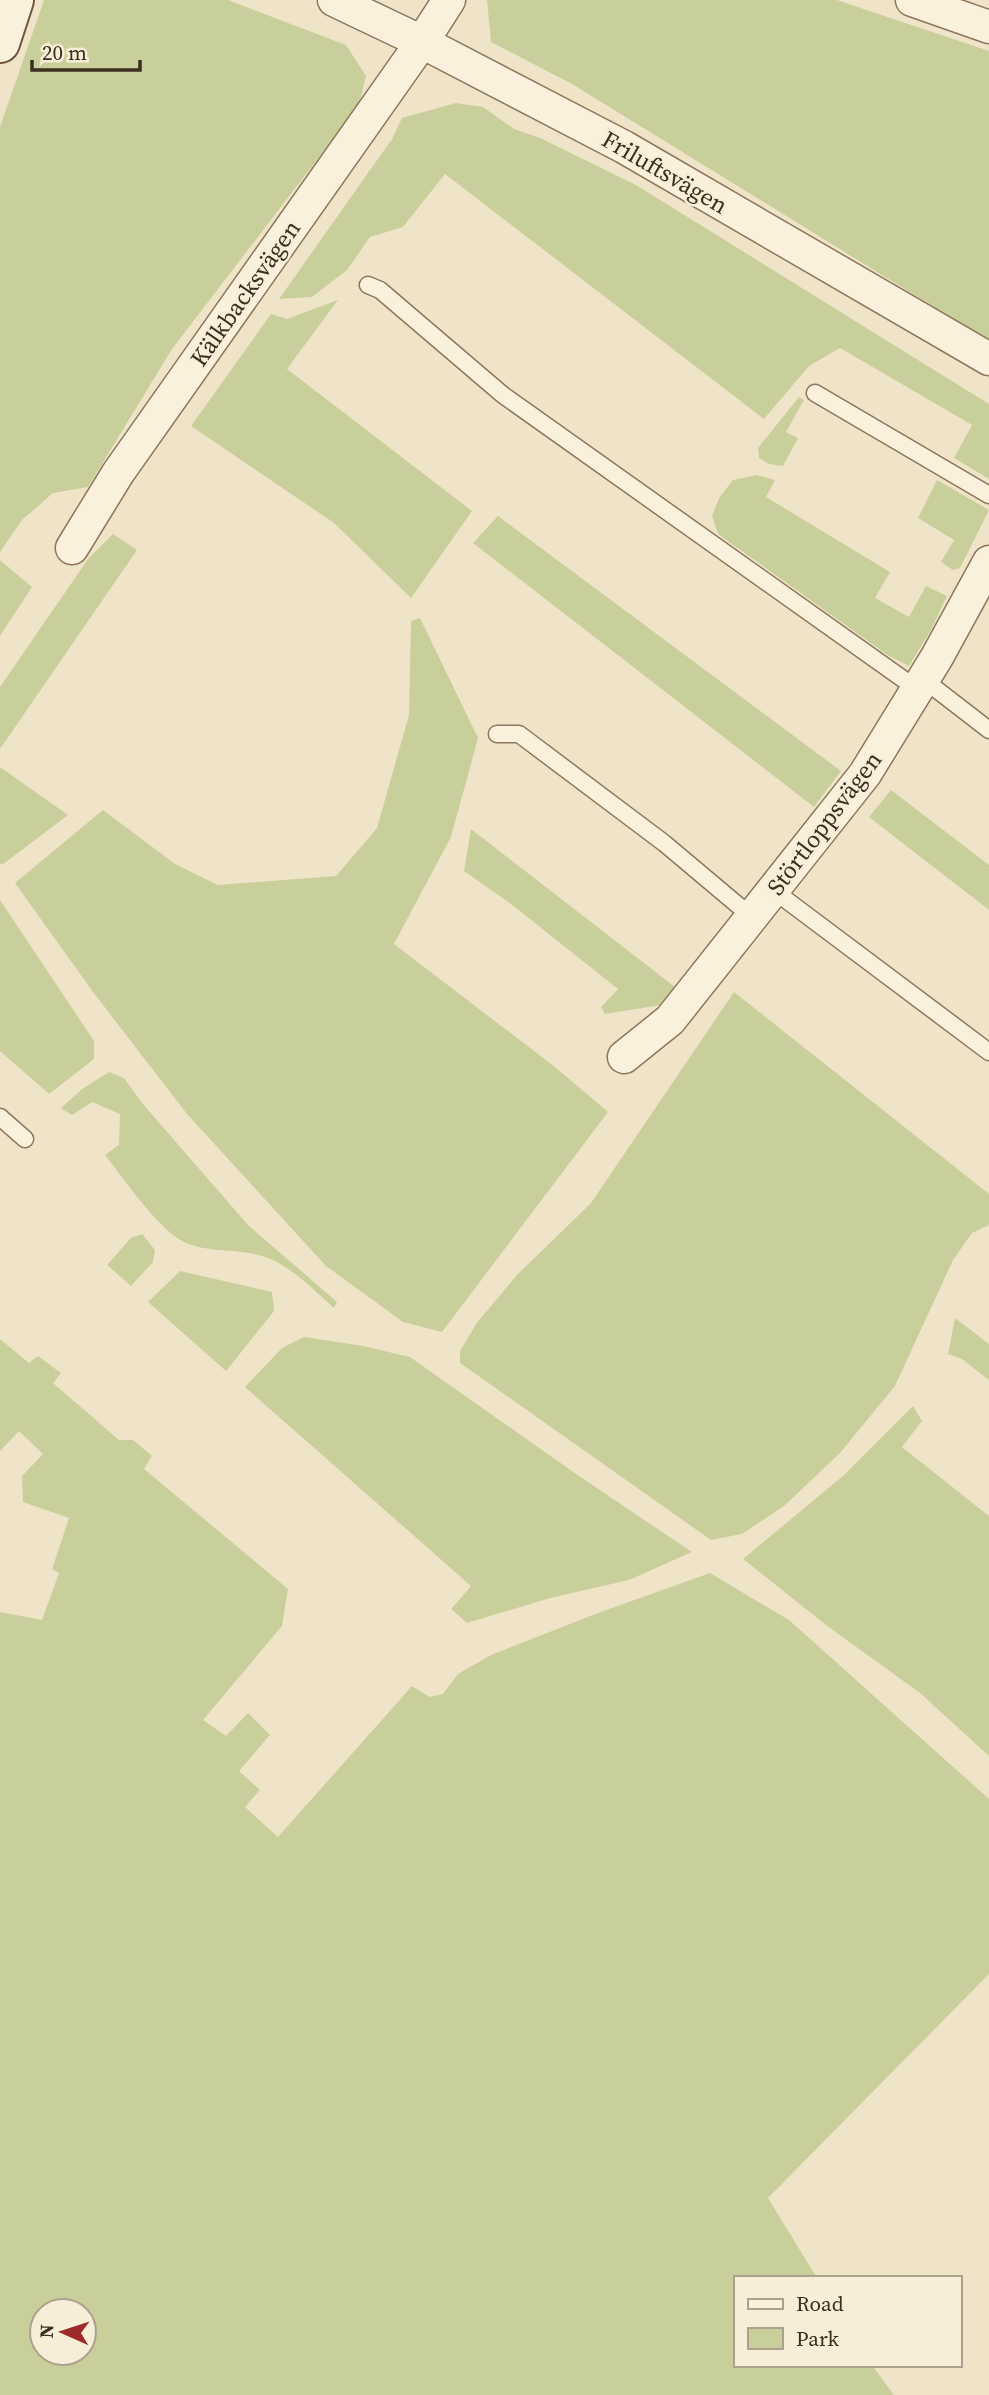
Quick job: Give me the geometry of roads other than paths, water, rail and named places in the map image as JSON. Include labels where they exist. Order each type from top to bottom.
[{"type":"main road","points":[[0,43],[14,0]]},
{"type":"street","name":"Friluftsvägen","points":[[334,0],[422,42],[624,147],[989,359]]},
{"type":"street","name":"Kälkbacksvägen","points":[[72,548],[118,472],[449,0]]},
{"type":"street","points":[[912,0],[989,27]]},
{"type":"street","name":"Störtloppsvägen","points":[[624,1057],[670,1020],[865,774],[989,562]]},
{"type":"lane","points":[[368,285],[380,290],[503,395],[989,730]]},
{"type":"lane","points":[[815,393],[989,495]]},
{"type":"lane","points":[[497,734],[519,734],[664,843],[752,917]]},
{"type":"lane","points":[[773,890],[989,1052]]},
{"type":"lane","points":[[0,1116],[25,1139]]}]
